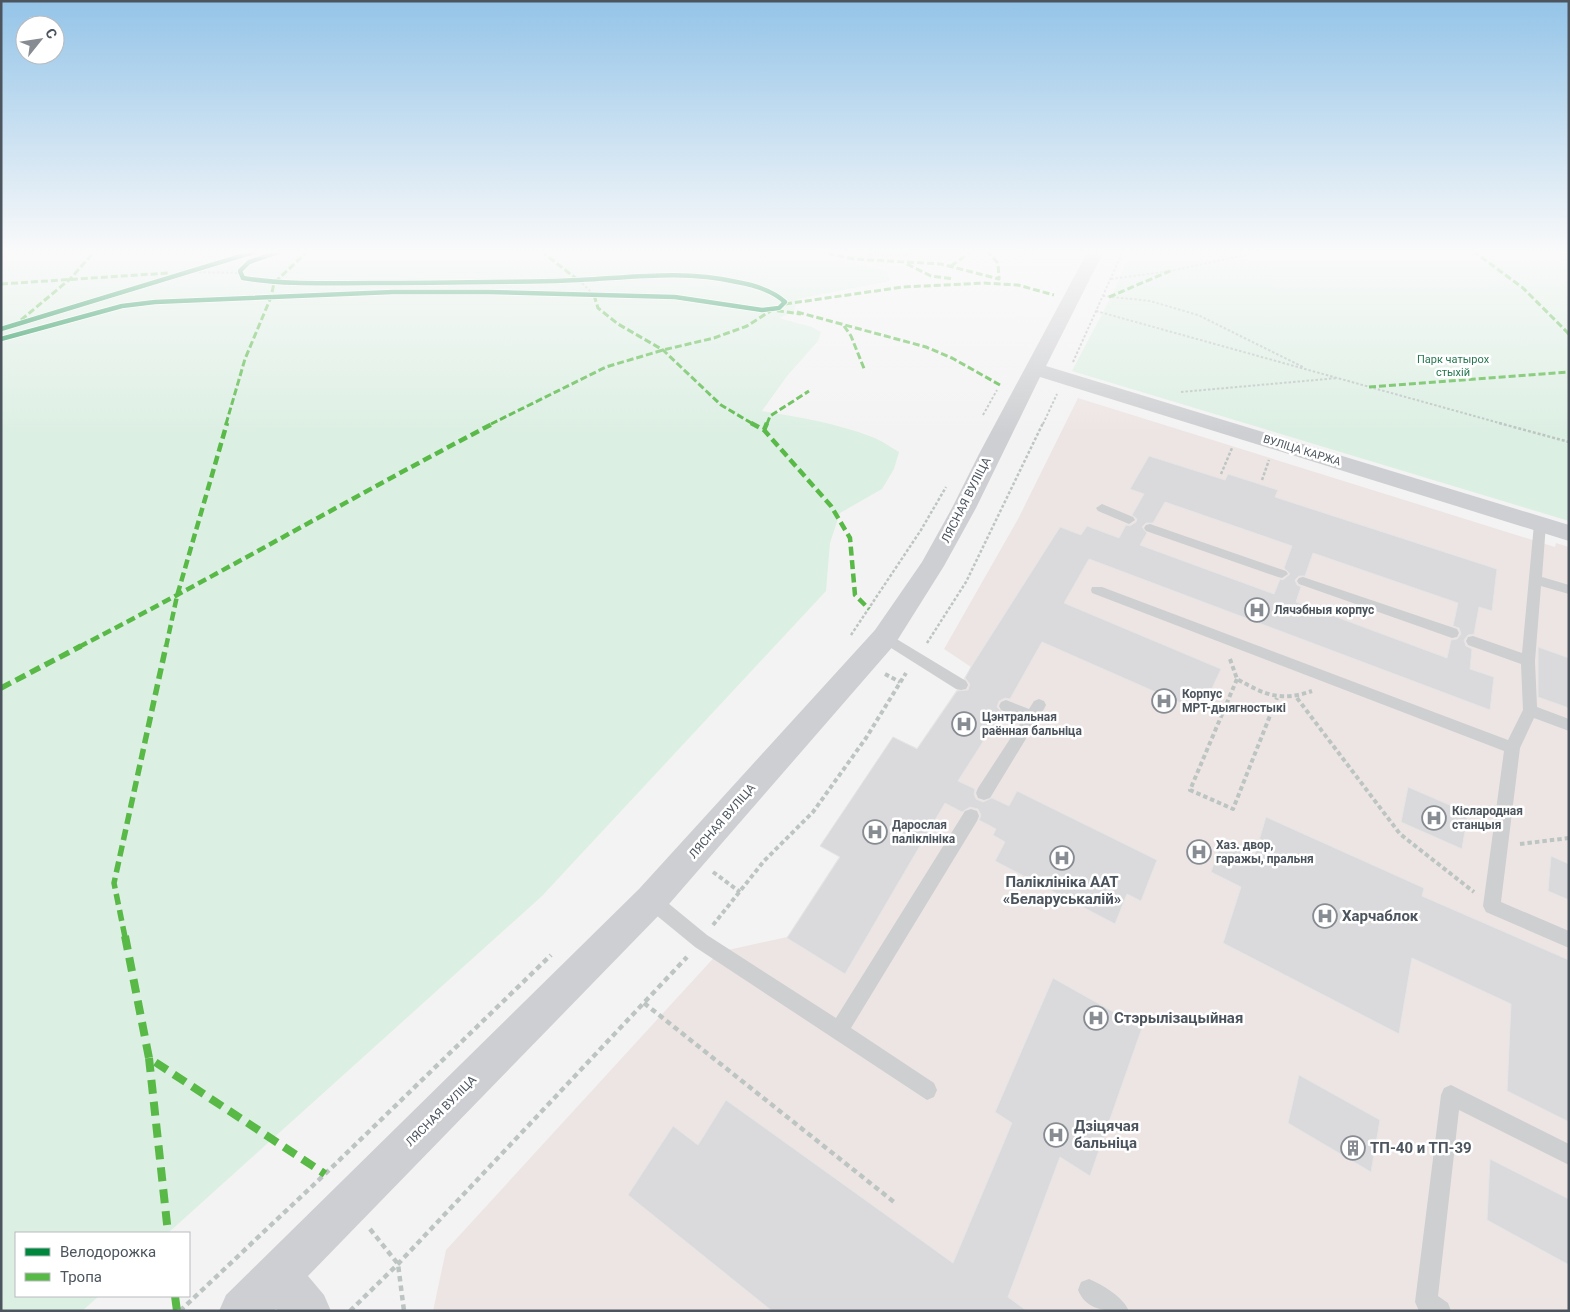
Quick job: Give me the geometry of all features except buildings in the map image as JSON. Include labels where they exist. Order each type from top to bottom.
[{"type":"main road","name":"ЛЯСНАЯ ВУЛІЦА","points":[[242,1311],[651,900],[692,856],[862,661],[886,637],[932,566],[964,508],[990,454],[1065,312]]},
{"type":"main road","name":"ВУЛІЦА КАРЖА","points":[[1036,369],[1569,533]]},
{"type":"main road","points":[[276,1276],[308,1311]]},
{"type":"lane","points":[[1102,508],[1130,520]]},
{"type":"lane","points":[[1540,524],[1528,660],[1530,710],[1512,748],[1492,906],[1569,940]]},
{"type":"lane","points":[[1150,528],[1282,574]]},
{"type":"lane","points":[[1535,579],[1569,590]]},
{"type":"lane","points":[[1303,582],[1452,633]]},
{"type":"lane","points":[[1097,590],[1512,748]]},
{"type":"lane","points":[[886,637],[960,685]]},
{"type":"lane","points":[[1473,641],[1528,660]]},
{"type":"lane","points":[[984,793],[1036,710],[1006,706]]},
{"type":"lane","points":[[1530,710],[1569,725]]},
{"type":"lane","points":[[839,1031],[971,816]]},
{"type":"lane","points":[[651,900],[700,941],[927,1090]]},
{"type":"lane","points":[[1429,1308],[1452,1095],[1569,1155]]},
{"type":"lane","points":[[1089,1290],[1118,1311]]},
{"type":"path","points":[[1073,363],[1095,312]]},
{"type":"path","points":[[1100,312],[1569,442]]},
{"type":"path","points":[[1188,312],[1198,315],[1310,371]]},
{"type":"path","points":[[983,417],[1000,385]]},
{"type":"path","points":[[350,1311],[398,1264],[644,1003],[700,941],[764,861],[813,812],[866,738],[900,682],[918,658],[966,582],[1060,389]]},
{"type":"path","points":[[1048,396],[1055,398]]},
{"type":"path","points":[[1221,474],[1235,440]]},
{"type":"path","points":[[1262,480],[1270,459]]},
{"type":"path","points":[[847,641],[921,530],[950,481]]},
{"type":"path","points":[[1237,679],[1190,790],[1233,809],[1277,698]]},
{"type":"path","points":[[1297,698],[1400,834],[1492,906]]},
{"type":"path","points":[[1500,846],[1569,838]]},
{"type":"path","points":[[180,1311],[325,1174],[556,950]]},
{"type":"path","points":[[644,1003],[894,1202]]},
{"type":"path","points":[[398,1264],[404,1311]]},
{"type":"shaded area","name":"Хаз. двор, гаражы, пральня","points":[[1078,398],[1555,547],[1556,543],[1569,547],[1569,1311],[433,1311],[446,1250],[719,952],[787,937],[839,857],[820,846],[893,737],[917,748],[971,667],[944,649],[1018,519]]},
{"type":"green space","points":[[1,312],[791,312],[779,318],[812,327],[821,332],[818,341],[787,376],[762,411],[804,418],[845,428],[875,438],[899,452],[894,469],[882,489],[840,513],[830,543],[826,591],[542,896],[169,1232],[15,1232],[15,1297],[98,1297],[82,1311],[1,1311]]},
{"type":"green space","name":"Парк чатырох стыхій","points":[[1103,312],[1569,312],[1569,521],[1072,371]]},
{"type":"marked path","points":[[21,320],[30,312]]},
{"type":"marked path","points":[[265,312],[245,359],[177,596],[114,883],[149,1058],[325,1174]]},
{"type":"marked path","points":[[603,312],[618,324],[663,350],[721,405],[764,430],[831,506],[850,538],[855,595],[869,609]]},
{"type":"marked path","points":[[1,688],[177,596],[405,469],[508,415],[606,367],[663,350],[714,338],[747,326],[769,312]]},
{"type":"marked path","points":[[788,312],[801,314]]},
{"type":"marked path","points":[[798,312],[926,347],[952,358],[1000,385]]},
{"type":"marked path","points":[[1547,312],[1569,334]]},
{"type":"marked path","points":[[844,326],[854,342],[865,371]]},
{"type":"marked path","points":[[1369,387],[1569,372]]},
{"type":"marked path","points":[[764,430],[770,416],[809,391]]},
{"type":"marked path","points":[[149,1058],[168,1232]]},
{"type":"marked path","points":[[175,1297],[177,1311]]},
{"type":"cycle path","points":[[1,329],[56,312]]},
{"type":"cycle path","points":[[1,339],[99,312]]},
{"type":"place","name":"Лячэбныя корпус","points":[[1257,610]]},
{"type":"place","name":"Корпус МРТ-дыягностыкі","points":[[1164,701]]},
{"type":"place","name":"Цэнтральная раённая бальніца","points":[[964,724]]},
{"type":"place","name":"Кіслародная станцыя","points":[[1434,818]]},
{"type":"place","name":"Дарослая паліклініка","points":[[875,832]]},
{"type":"place","name":"Хаз. двор, гаражы, пральня","points":[[1199,852]]},
{"type":"place","name":"Паліклініка ААТ «Беларуськалій»","points":[[1062,858]]},
{"type":"place","name":"Харчаблок","points":[[1325,916]]},
{"type":"place","name":"Стэрылізацыйная","points":[[1096,1018]]},
{"type":"place","name":"Дзіцячая бальніца","points":[[1056,1135]]},
{"type":"place","name":"ТП-40 и ТП-39","points":[[1353,1148]]}]
